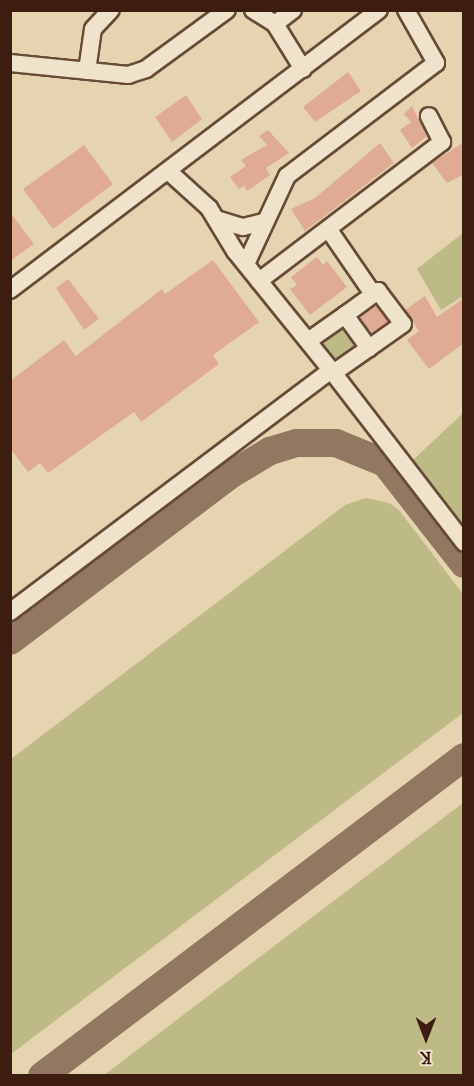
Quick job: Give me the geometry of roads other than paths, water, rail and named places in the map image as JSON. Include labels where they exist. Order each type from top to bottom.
[{"type":"lane","points":[[87,71],[93,29],[111,10]]},
{"type":"lane","points":[[253,10],[275,24],[303,69]]},
{"type":"lane","points":[[275,24],[293,10]]},
{"type":"lane","points":[[10,290],[379,10]]},
{"type":"lane","points":[[10,63],[128,75],[146,69],[217,13]]},
{"type":"lane","points":[[246,264],[263,222],[287,176],[436,63],[407,22]]},
{"type":"lane","points":[[259,281],[442,142],[429,116]]},
{"type":"lane","points":[[168,171],[198,195],[246,264],[464,543]]},
{"type":"lane","points":[[216,219],[243,227],[263,222]]},
{"type":"lane","points":[[329,230],[373,294]]},
{"type":"lane","points":[[10,612],[331,370],[338,370],[403,324],[378,291],[308,341]]},
{"type":"lane","points":[[345,315],[369,348]]}]
